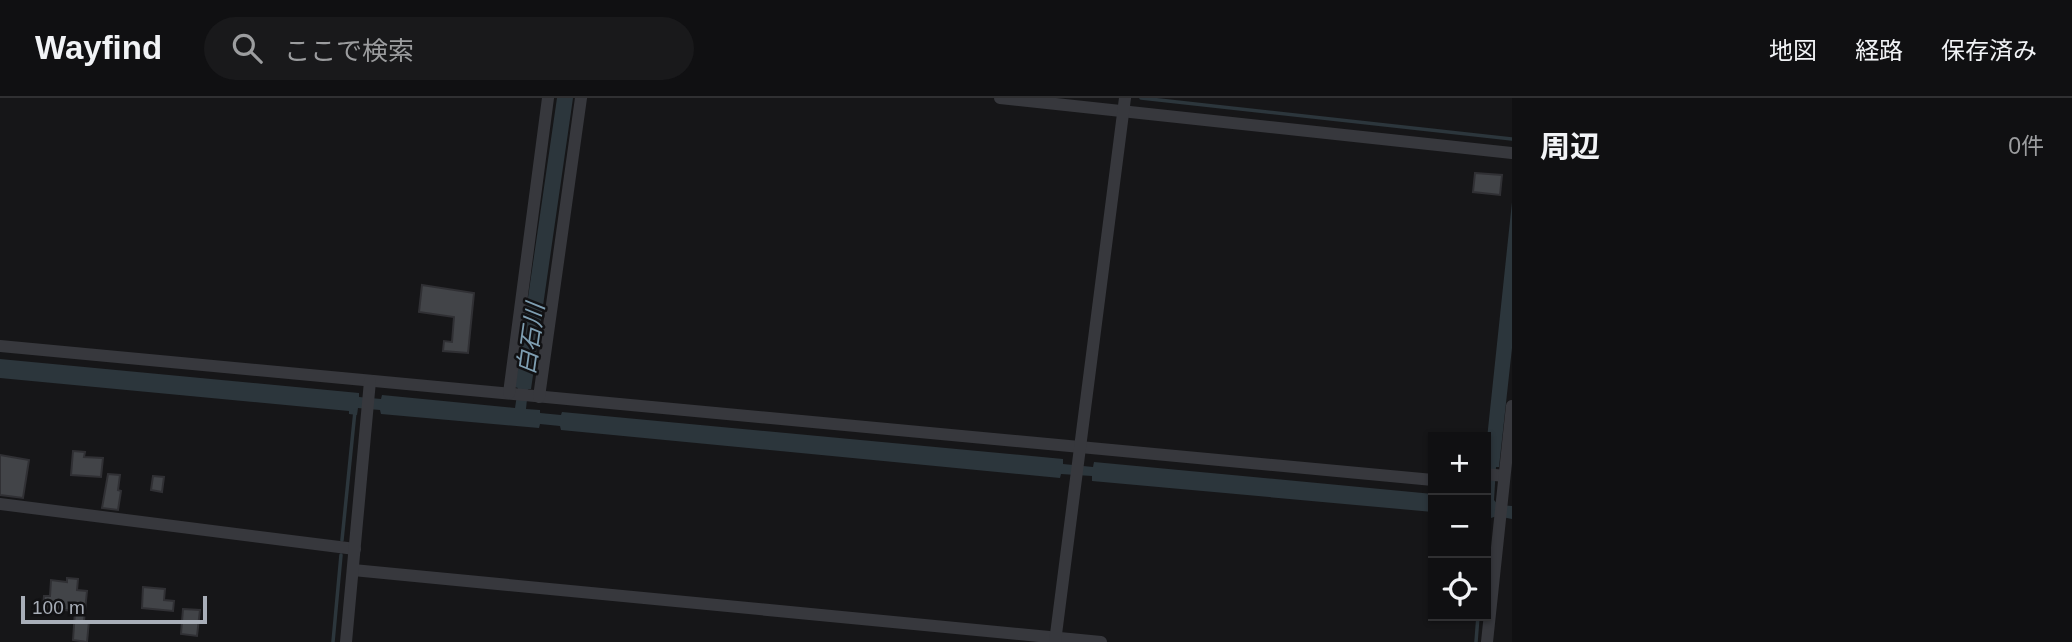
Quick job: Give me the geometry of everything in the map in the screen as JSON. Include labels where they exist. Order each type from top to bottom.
[{"type":"street","points":[[511,394],[548,98]]},
{"type":"street","points":[[535,396],[581,98]]},
{"type":"street","points":[[1000,98],[1124,105],[1512,153]]},
{"type":"street","points":[[1055,640],[1124,105]]},
{"type":"street","points":[[0,346],[1080,445],[1428,480]]},
{"type":"street","points":[[346,642],[370,381]]},
{"type":"street","points":[[1487,642],[1512,406]]},
{"type":"street","points":[[1491,475],[1504,476]]},
{"type":"street","points":[[0,504],[355,549]]},
{"type":"street","points":[[1499,526],[1512,531]]},
{"type":"street","points":[[353,570],[1055,640],[1101,642]]},
{"type":"water","name":"白石川","points":[[557,98],[573,98],[526,409],[561,415],[562,412],[1063,459],[1063,464],[1093,467],[1094,462],[1428,494],[1428,512],[1092,481],[1092,476],[1061,474],[1060,478],[561,430],[560,426],[540,424],[539,428],[381,414],[380,410],[358,408],[357,415],[349,414],[349,411],[0,378],[0,359],[359,393],[359,397],[381,399],[382,395],[515,408],[518,388],[515,387]]},
{"type":"water","points":[[1512,202],[1512,348],[1494,500],[1498,505],[1512,506],[1512,519],[1497,516],[1491,518],[1491,432],[1488,432]]},
{"type":"building","points":[[1475,173],[1502,175],[1500,195],[1473,192]]},
{"type":"building","points":[[422,285],[474,293],[468,353],[443,351],[444,341],[452,342],[454,317],[419,312]]},
{"type":"building","points":[[73,451],[85,452],[84,457],[103,458],[101,477],[71,475]]},
{"type":"building","points":[[0,455],[29,460],[23,498],[0,495]]},
{"type":"building","points":[[108,474],[120,475],[118,510],[102,508]]},
{"type":"building","points":[[153,476],[164,477],[162,492],[151,490]]},
{"type":"building","points":[[67,578],[78,579],[77,590],[87,591],[84,621],[89,621],[87,642],[73,640],[75,611],[43,608],[44,596],[50,596],[51,580],[67,582]]},
{"type":"building","points":[[143,587],[165,589],[164,600],[174,601],[173,611],[142,608]]},
{"type":"building","points":[[183,609],[200,610],[197,636],[181,634]]},
{"type":"waterway","points":[[1141,98],[1512,139]]},
{"type":"waterway","points":[[342,540],[355,411]]},
{"type":"waterway","points":[[333,642],[341,555]]},
{"type":"waterway","points":[[1476,642],[1478,621]]}]
